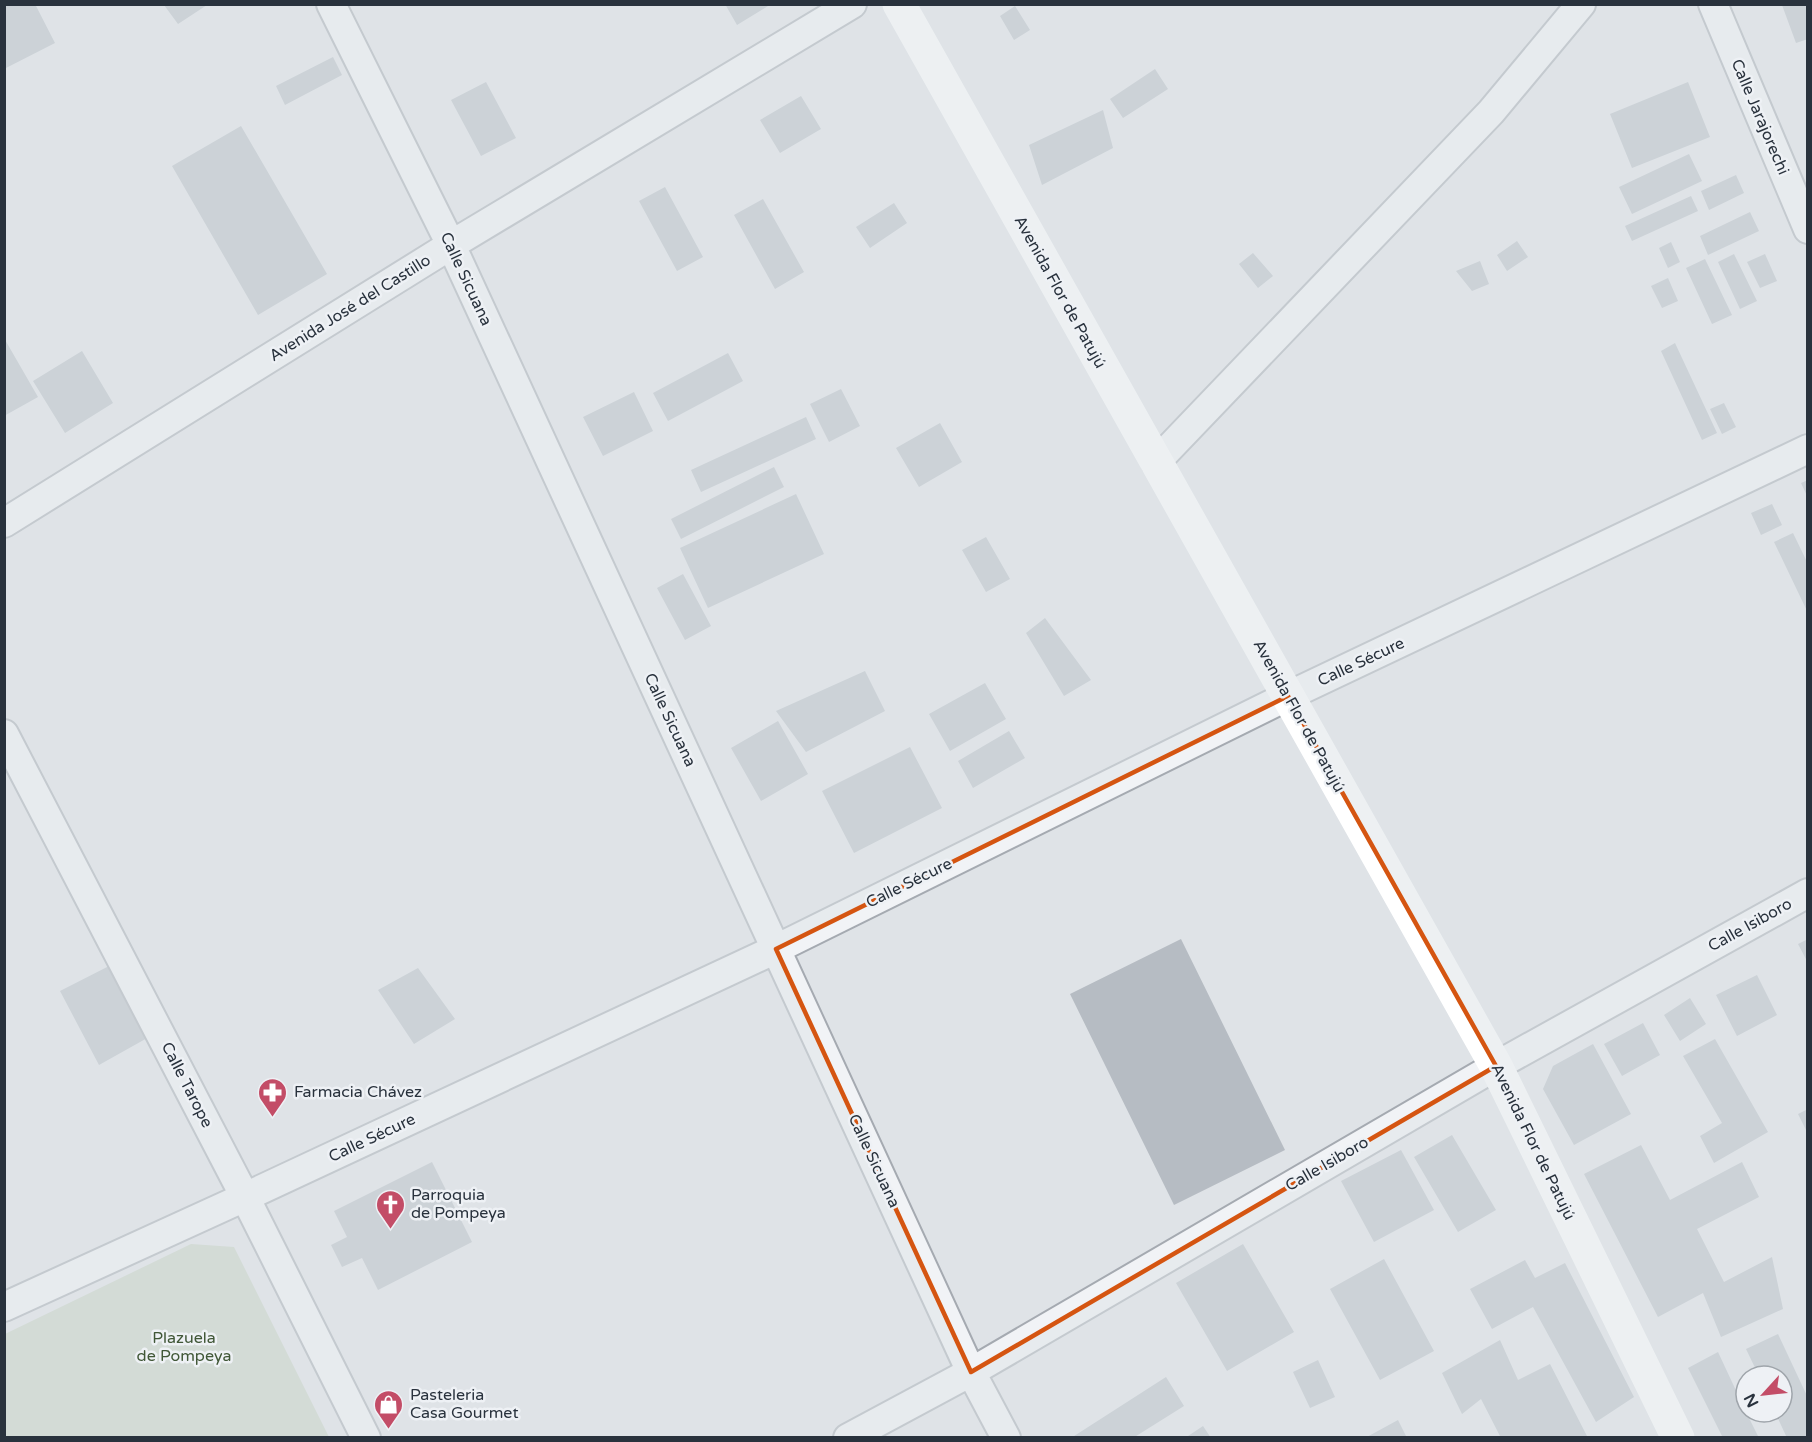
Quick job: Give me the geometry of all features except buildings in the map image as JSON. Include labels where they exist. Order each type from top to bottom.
[{"type":"main road","name":"Avenida Flor de Patujú","points":[[899,4],[1496,1066],[1678,1437]]},
{"type":"street","name":"Calle Sicuana","points":[[331,4],[451,245],[971,1372],[1006,1437]]},
{"type":"street","name":"Avenida José del Castillo","points":[[4,523],[451,245],[852,4]]},
{"type":"street","points":[[1156,462],[1491,112],[1581,4]]},
{"type":"street","name":"Calle Jarajorechi","points":[[1713,4],[1808,228]]},
{"type":"street","name":"Calle Sécure","points":[[4,1306],[245,1197],[776,949],[1288,696],[1808,449]]},
{"type":"street","name":"Calle Tarope","points":[[4,734],[245,1197],[366,1437]]},
{"type":"street","name":"Calle Isiboro","points":[[848,1437],[971,1372],[1496,1066],[1808,893]]},
{"type":"highlighted area","points":[[1288,696],[1496,1066],[971,1372],[776,949]]},
{"type":"green space","name":"Plazuela de Pompeya","points":[[191,1244],[234,1247],[329,1437],[5,1437],[5,1334]]},
{"type":"place","name":"Farmacia Chávez","points":[[273,1118]]},
{"type":"place","name":"Parroquia de Pompeya","points":[[390,1230]]},
{"type":"place","name":"Pasteleria Casa Gourmet","points":[[389,1430]]}]
